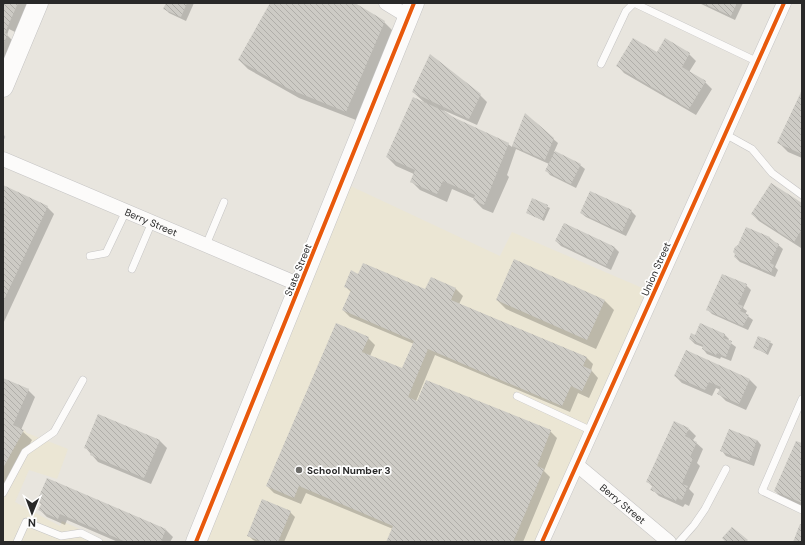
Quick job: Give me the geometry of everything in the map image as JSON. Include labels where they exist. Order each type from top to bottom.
[{"type":"street","points":[[3,87],[38,3]]},
{"type":"street","points":[[386,3],[411,10]]},
{"type":"street","name":"Union Street","points":[[542,542],[784,3]]},
{"type":"street","name":"State Street","points":[[196,542],[411,10]]},
{"type":"street","name":"Berry Street","points":[[3,159],[300,285]]},
{"type":"street","name":"Berry Street","points":[[577,465],[669,542]]},
{"type":"lane","points":[[601,64],[626,11],[634,3],[758,62]]},
{"type":"lane","points":[[726,134],[752,149],[772,173],[802,195]]},
{"type":"lane","points":[[206,245],[224,202]]},
{"type":"lane","points":[[90,256],[106,253],[126,211]]},
{"type":"lane","points":[[132,269],[152,222]]},
{"type":"lane","points":[[3,493],[24,452],[54,432],[83,380]]},
{"type":"lane","points":[[517,396],[592,431]]},
{"type":"lane","points":[[802,399],[762,491],[802,510]]},
{"type":"lane","points":[[680,542],[705,509],[726,469]]},
{"type":"lane","points":[[17,542],[26,522],[61,536],[81,533],[99,542]]},
{"type":"shaded area","points":[[342,182],[500,256],[512,232],[654,293],[542,542],[196,542]]},
{"type":"shaded area","points":[[3,421],[24,430],[27,433],[68,449],[57,479],[29,470],[15,502],[60,526],[62,521],[108,542],[3,542]]},
{"type":"building","points":[[3,3],[18,3],[5,33],[8,34],[3,44]]},
{"type":"building","points":[[166,3],[187,3],[181,17],[163,9]]},
{"type":"building","points":[[270,3],[355,3],[385,21],[346,112],[289,89],[238,60]]},
{"type":"building","points":[[702,3],[737,3],[731,16]]},
{"type":"building","points":[[633,38],[657,52],[665,38],[690,53],[682,67],[706,81],[689,109],[616,66]]},
{"type":"building","points":[[430,54],[481,94],[469,119],[412,92]]},
{"type":"building","points":[[802,90],[802,154],[777,143]]},
{"type":"building","points":[[413,97],[509,143],[484,205],[473,200],[475,195],[443,181],[437,194],[410,182],[415,170],[386,157]]},
{"type":"building","points":[[525,113],[554,138],[545,160],[512,146]]},
{"type":"building","points":[[555,151],[581,164],[571,184],[545,171]]},
{"type":"building","points":[[771,183],[802,203],[802,229],[794,242],[751,214]]},
{"type":"building","points":[[3,185],[48,206],[3,302]]},
{"type":"building","points":[[590,191],[632,210],[622,232],[580,213]]},
{"type":"building","points":[[532,198],[548,205],[542,220],[526,213]]},
{"type":"building","points":[[564,223],[615,247],[606,266],[555,241]]},
{"type":"building","points":[[746,227],[770,237],[769,239],[779,244],[770,263],[774,265],[771,273],[734,257],[735,254],[733,252],[735,247],[738,245]]},
{"type":"building","points":[[514,259],[605,300],[587,340],[496,300]]},
{"type":"building","points":[[363,263],[425,289],[431,277],[456,288],[451,300],[587,357],[583,366],[592,370],[582,391],[571,386],[562,406],[428,349],[408,397],[417,401],[426,380],[551,430],[537,466],[544,469],[513,542],[386,542],[393,526],[299,486],[294,498],[266,486],[336,323],[369,337],[362,352],[402,368],[414,341],[342,310],[351,290],[344,287],[351,270],[358,274]]},
{"type":"building","points":[[722,274],[747,284],[738,304],[743,306],[740,311],[749,315],[743,326],[706,310]]},
{"type":"building","points":[[700,323],[725,334],[723,338],[732,341],[726,357],[717,353],[716,355],[702,349],[703,345],[689,339],[691,333],[695,335]]},
{"type":"building","points":[[758,336],[771,341],[766,353],[753,348]]},
{"type":"building","points":[[686,350],[750,379],[739,404],[717,394],[721,387],[709,382],[705,390],[674,376]]},
{"type":"building","points":[[3,378],[29,389],[13,425],[24,430],[3,468]]},
{"type":"building","points":[[98,414],[160,440],[144,478],[90,455],[92,451],[84,448]]},
{"type":"building","points":[[674,421],[689,428],[685,436],[697,442],[690,457],[693,458],[682,484],[688,486],[682,500],[677,498],[676,501],[650,490],[653,485],[646,482]]},
{"type":"building","points":[[729,429],[757,440],[749,462],[720,451]]},
{"type":"building","points":[[796,441],[802,443],[802,503],[774,491]]},
{"type":"building","points":[[47,478],[166,529],[161,542],[126,542],[60,514],[58,519],[38,510],[42,503],[37,501]]},
{"type":"building","points":[[262,499],[291,511],[278,542],[263,542],[247,536]]},
{"type":"building","points":[[800,524],[802,525],[802,542],[793,542]]},
{"type":"building","points":[[732,527],[748,540],[746,542],[724,542],[725,541],[722,538]]},
{"type":"cycle path","points":[[196,542],[414,3]]},
{"type":"cycle path","points":[[542,542],[784,3]]},
{"type":"place","name":"School Number 3","points":[[299,470]]}]
